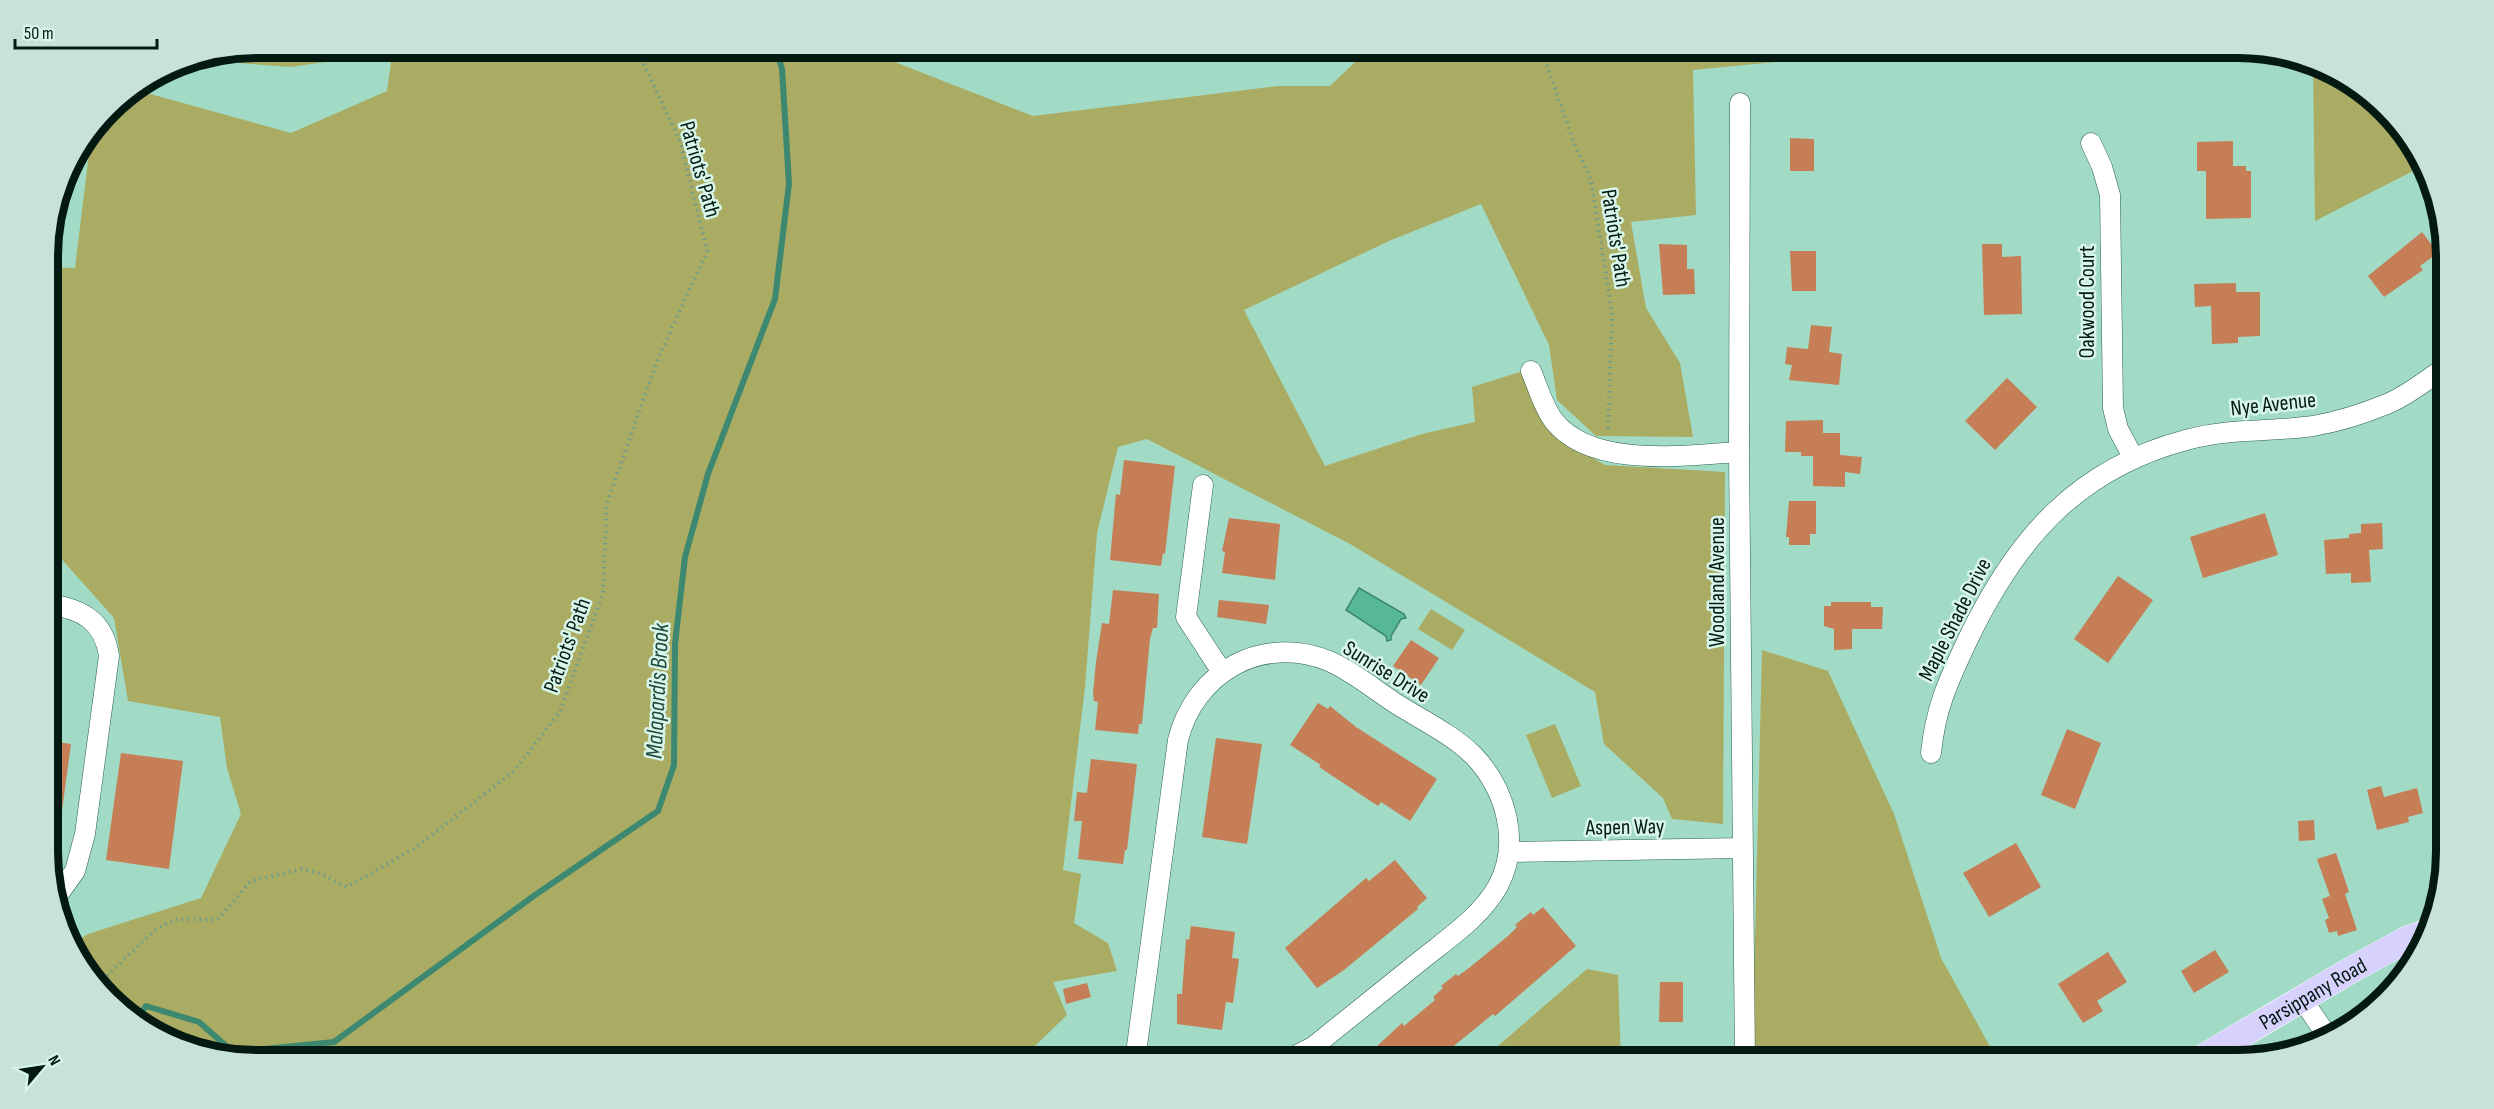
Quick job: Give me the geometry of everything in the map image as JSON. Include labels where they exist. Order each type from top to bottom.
[{"type":"main road","name":"Parsippany Road","points":[[2216,1050],[2416,936]]},
{"type":"street","name":"Woodland Avenue","points":[[1740,103],[1739,452],[1744,1050]]},
{"type":"street","name":"Oakwood Court","points":[[2091,143],[2102,167],[2110,195],[2110,385],[2113,408],[2118,429],[2134,459]]},
{"type":"street","points":[[1531,371],[1554,421],[1573,438],[1590,446],[1609,453],[1664,456],[1739,452]]},
{"type":"street","name":"Nye Avenue","points":[[2134,459],[2188,439],[2228,432],[2314,426],[2388,404],[2436,374]]},
{"type":"street","name":"Maple Shade Drive","points":[[1931,753],[1934,719],[1941,696],[1986,603],[2007,566],[2033,533],[2063,504],[2090,483],[2134,459]]},
{"type":"street","points":[[1203,485],[1186,617],[1222,672]]},
{"type":"street","points":[[58,605],[70,607],[91,618],[103,634],[109,656],[85,834],[75,871],[62,889]]},
{"type":"street","name":"Sunrise Drive","points":[[1136,1050],[1178,740],[1184,720],[1191,705],[1222,672],[1238,663],[1276,653],[1302,653],[1331,662],[1473,755],[1491,778],[1508,820],[1509,852],[1498,886],[1474,917],[1307,1050]]},
{"type":"street","name":"Aspen Way","points":[[1509,852],[1742,848]]},
{"type":"street","points":[[2302,999],[2324,1031]]},
{"type":"path","name":"Patriots' Path","points":[[104,978],[154,931],[175,919],[217,920],[251,881],[302,869],[324,874],[347,887],[415,848],[514,771],[560,712],[603,593],[607,502],[657,361],[707,251],[680,141],[641,58]]},
{"type":"path","name":"Patriots' Path","points":[[1544,58],[1574,143],[1591,180],[1612,313],[1608,442]]},
{"type":"shaded area","points":[[257,58],[330,58],[325,62],[291,67],[220,62]]},
{"type":"shaded area","points":[[392,58],[885,58],[1033,116],[1279,86],[1330,86],[1359,58],[1815,58],[1693,70],[1696,215],[1631,222],[1646,308],[1680,363],[1693,437],[1596,436],[1557,400],[1549,345],[1481,204],[1389,241],[1244,310],[1325,466],[1422,434],[1475,422],[1472,387],[1520,372],[1557,436],[1605,465],[1725,472],[1723,824],[1672,819],[1663,798],[1604,744],[1595,692],[1350,544],[1147,439],[1118,447],[1097,533],[1085,687],[1063,870],[1081,874],[1074,923],[1108,943],[1117,971],[1053,982],[1067,1015],[1034,1047],[1036,1050],[257,1050],[218,1047],[193,1040],[158,1024],[136,1010],[99,973],[80,940],[88,934],[201,898],[241,814],[227,768],[220,717],[128,701],[114,618],[58,556],[59,267],[75,268],[89,151],[99,136],[117,117],[146,93],[291,133],[387,91]]},
{"type":"shaded area","points":[[2313,74],[2358,99],[2395,136],[2415,170],[2315,221]]},
{"type":"shaded area","points":[[1359,588],[1404,614],[1406,618],[1401,619],[1391,640],[1387,641],[1386,636],[1346,610]]},
{"type":"shaded area","points":[[1431,609],[1465,630],[1452,650],[1418,629]]},
{"type":"shaded area","points":[[1762,650],[1828,671],[1894,814],[1941,958],[1992,1050],[1752,1050]]},
{"type":"shaded area","points":[[1555,724],[1581,786],[1552,798],[1526,735]]},
{"type":"shaded area","points":[[1587,969],[1618,975],[1621,1050],[1493,1050]]},
{"type":"building","points":[[1790,138],[1814,139],[1814,171],[1790,171]]},
{"type":"building","points":[[2233,141],[2233,166],[2246,166],[2246,171],[2251,171],[2251,218],[2206,219],[2206,171],[2197,171],[2197,142]]},
{"type":"building","points":[[2422,232],[2435,250],[2436,255],[2420,266],[2423,270],[2384,297],[2368,276]]},
{"type":"building","points":[[1659,244],[1687,245],[1687,269],[1694,269],[1695,294],[1663,295]]},
{"type":"building","points":[[1982,244],[2002,244],[2002,257],[2021,256],[2022,314],[1984,315]]},
{"type":"building","points":[[1790,251],[1816,251],[1816,291],[1792,291]]},
{"type":"building","points":[[2236,283],[2236,292],[2260,292],[2260,336],[2238,337],[2238,343],[2212,344],[2211,306],[2195,307],[2194,284]]},
{"type":"building","points":[[1811,325],[1832,327],[1829,352],[1842,354],[1839,385],[1789,380],[1792,365],[1785,364],[1787,347],[1808,349]]},
{"type":"building","points":[[2007,378],[2037,407],[1995,450],[1965,421]]},
{"type":"building","points":[[1823,420],[1823,433],[1840,433],[1840,455],[1862,457],[1860,474],[1845,472],[1845,487],[1813,486],[1813,456],[1801,456],[1801,452],[1785,452],[1786,421]]},
{"type":"building","points":[[1124,460],[1175,466],[1165,554],[1163,553],[1161,566],[1110,560],[1116,494],[1120,495]]},
{"type":"building","points":[[1789,501],[1816,501],[1816,534],[1810,534],[1810,545],[1789,545],[1789,537],[1786,537]]},
{"type":"building","points":[[2265,513],[2278,555],[2203,578],[2190,537]]},
{"type":"building","points":[[1229,518],[1280,524],[1275,580],[1222,573],[1225,552],[1222,551]]},
{"type":"building","points":[[2382,523],[2383,549],[2369,550],[2371,582],[2351,583],[2351,573],[2326,574],[2324,540],[2349,538],[2349,534],[2361,533],[2361,524]]},
{"type":"building","points":[[2118,576],[2153,600],[2108,663],[2074,639]]},
{"type":"building","points":[[1113,590],[1159,594],[1157,628],[1153,628],[1150,639],[1142,724],[1139,724],[1138,734],[1095,730],[1098,702],[1094,701],[1093,693],[1096,662],[1102,623],[1109,624]]},
{"type":"building","points":[[1219,600],[1269,605],[1266,624],[1217,617]]},
{"type":"building","points":[[1831,602],[1871,602],[1871,607],[1883,607],[1882,629],[1852,629],[1852,649],[1834,650],[1834,629],[1824,626],[1824,606],[1831,606]]},
{"type":"building","points":[[1411,640],[1439,658],[1421,685],[1393,666]]},
{"type":"building","points":[[1318,703],[1328,709],[1330,706],[1356,727],[1437,779],[1410,821],[1381,802],[1378,806],[1290,745]]},
{"type":"building","points":[[2067,729],[2101,743],[2075,809],[2041,795]]},
{"type":"building","points":[[1216,738],[1262,744],[1247,844],[1202,837]]},
{"type":"building","points":[[58,742],[71,744],[58,833]]},
{"type":"building","points":[[121,753],[183,761],[169,869],[106,860]]},
{"type":"building","points":[[1091,759],[1137,764],[1127,850],[1125,850],[1123,864],[1078,859],[1082,821],[1074,821],[1077,792],[1087,793]]},
{"type":"building","points":[[2381,786],[2384,797],[2417,788],[2423,813],[2408,817],[2409,822],[2377,830],[2367,790]]},
{"type":"building","points":[[2314,820],[2315,840],[2299,841],[2298,821]]},
{"type":"building","points":[[2016,843],[2041,887],[1989,917],[1963,873]]},
{"type":"building","points":[[2336,853],[2349,892],[2345,894],[2357,930],[2338,936],[2337,931],[2329,933],[2325,920],[2329,918],[2322,899],[2330,896],[2317,859]]},
{"type":"building","points":[[1395,860],[1427,898],[1417,907],[1418,909],[1344,970],[1317,988],[1285,948],[1366,878],[1369,881]]},
{"type":"building","points":[[1543,907],[1576,946],[1495,1016],[1493,1014],[1449,1050],[1373,1050],[1402,1023],[1404,1026],[1435,1000],[1433,997],[1443,988],[1441,986],[1456,974],[1458,976],[1469,968],[1508,936],[1517,927],[1515,925],[1531,912],[1533,915]]},
{"type":"building","points":[[1191,926],[1235,932],[1232,958],[1239,959],[1233,1003],[1226,1002],[1222,1030],[1177,1024],[1177,994],[1182,994],[1186,939],[1189,940]]},
{"type":"building","points":[[2215,950],[2229,972],[2194,993],[2181,971]]},
{"type":"building","points":[[2108,952],[2127,982],[2097,1001],[2103,1011],[2083,1023],[2058,984]]},
{"type":"building","points":[[1660,982],[1683,982],[1683,1022],[1659,1022]]},
{"type":"building","points":[[1087,983],[1091,997],[1066,1004],[1063,989]]},
{"type":"waterway","name":"Malapardis Brook","points":[[254,1050],[334,1042],[535,895],[658,811],[674,765],[675,644],[685,557],[708,474],[775,299],[789,184],[782,69],[779,58]]},
{"type":"waterway","name":"Malapardis Brook","points":[[141,1013],[146,1006],[199,1022],[229,1049]]}]
